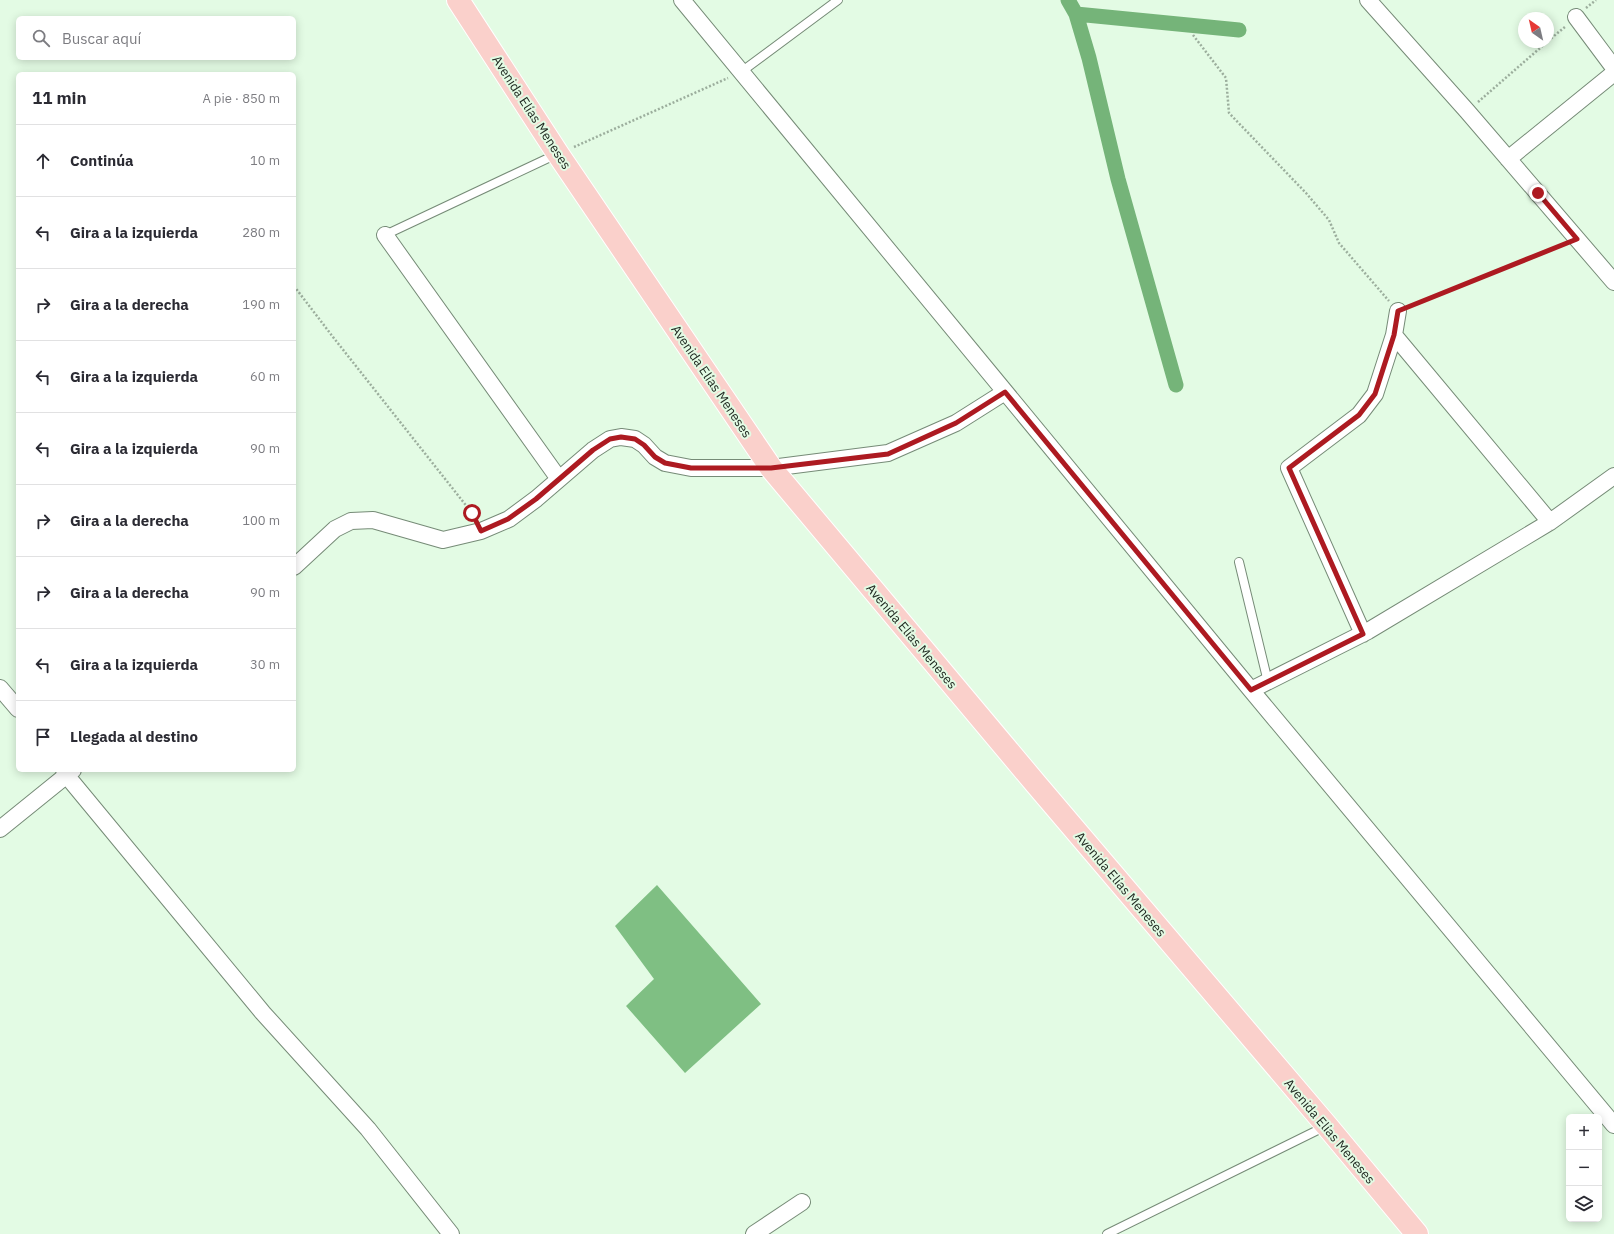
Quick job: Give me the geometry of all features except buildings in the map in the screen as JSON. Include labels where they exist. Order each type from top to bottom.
[{"type":"main road","name":"Avenida Elías Meneses","points":[[458,0],[558,154],[771,468],[1036,784],[1327,1126],[1416,1234]]},
{"type":"street","points":[[682,0],[1251,690],[1614,1125]]},
{"type":"street","points":[[1368,0],[1467,111],[1614,282]]},
{"type":"street","points":[[1576,17],[1614,68]]},
{"type":"street","points":[[1508,159],[1614,73]]},
{"type":"street","points":[[385,235],[559,479]]},
{"type":"street","points":[[1363,634],[1289,468],[1359,415],[1375,394],[1394,335],[1398,311]]},
{"type":"street","points":[[1394,335],[1550,522]]},
{"type":"street","points":[[296,565],[335,529],[351,521],[373,520],[443,540],[481,531],[508,519],[536,499],[593,450],[610,439],[621,437],[635,439],[644,445],[655,457],[665,463],[691,468],[771,468],[888,454],[956,423],[1005,392]]},
{"type":"street","points":[[1251,690],[1363,634],[1550,522],[1614,476]]},
{"type":"street","points":[[0,688],[16,707]]},
{"type":"street","points":[[0,829],[68,772],[263,1013],[368,1129],[451,1234]]},
{"type":"street","points":[[754,1234],[802,1202]]},
{"type":"lane","points":[[741,72],[838,0]]},
{"type":"lane","points":[[385,235],[558,154]]},
{"type":"lane","points":[[1239,562],[1268,682]]},
{"type":"lane","points":[[1107,1234],[1327,1126]]},
{"type":"path","points":[[1193,35],[1226,78],[1229,113],[1306,193],[1329,220],[1339,243],[1398,311],[1577,239]]},
{"type":"path","points":[[1467,111],[1540,48]]},
{"type":"path","points":[[558,154],[741,72]]},
{"type":"path","points":[[296,289],[472,513],[481,531]]},
{"type":"green space","points":[[657,885],[761,1004],[685,1073],[626,1006],[654,979],[615,926]]},
{"type":"waterway","points":[[1068,0],[1076,14],[1089,58],[1118,179],[1176,385]]},
{"type":"waterway","points":[[1076,14],[1239,30]]},
{"type":"route","points":[[472,513],[481,531],[508,519],[536,499],[593,450],[610,439],[621,437],[635,439],[644,445],[655,457],[665,463],[691,468],[771,468],[888,454],[956,423],[1005,392],[1251,690],[1363,634],[1289,468],[1359,415],[1375,394],[1394,335],[1398,311],[1577,239],[1538,193]]}]
